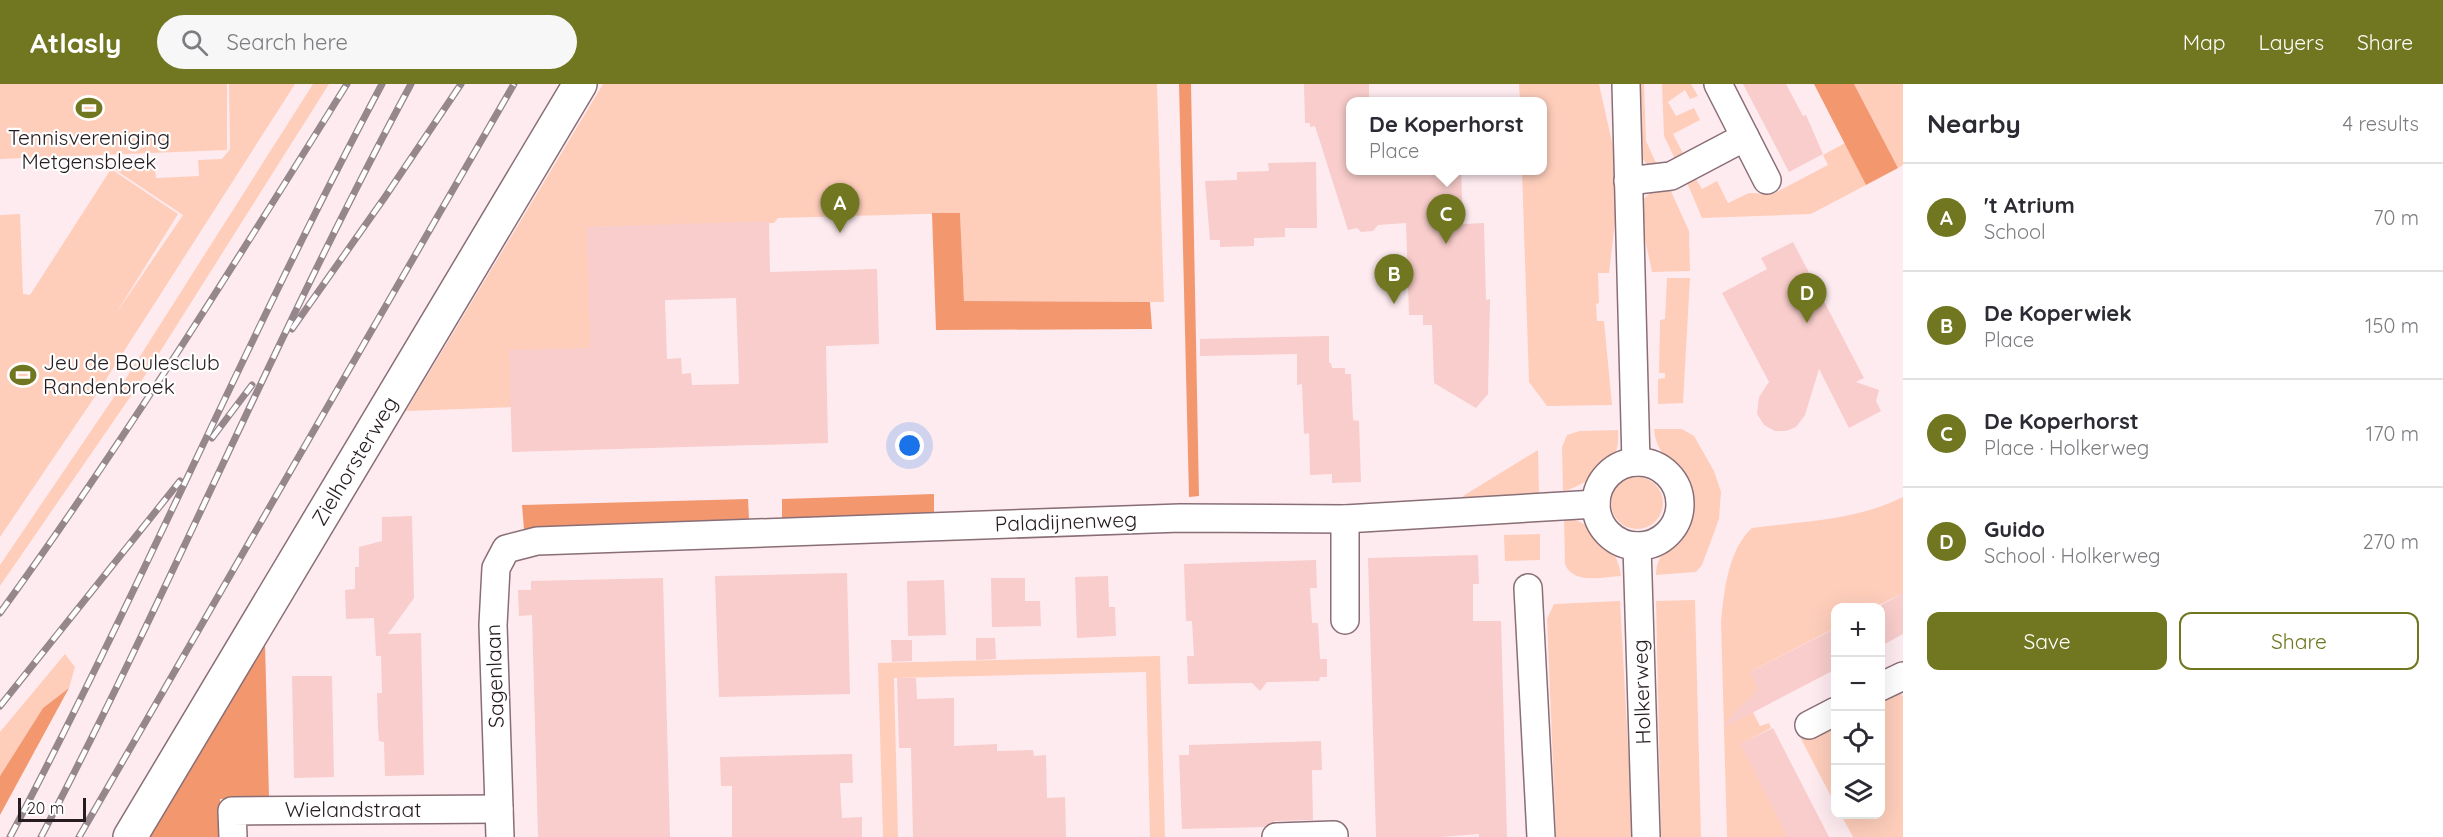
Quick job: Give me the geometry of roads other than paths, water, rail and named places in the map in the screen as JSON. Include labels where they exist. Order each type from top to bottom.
[{"type":"main road","name":"Zielhorsterweg","points":[[130,837],[580,84]]},
{"type":"street","points":[[1608,84],[1626,143]]},
{"type":"street","points":[[1626,84],[1636,462]]},
{"type":"street","points":[[1718,84],[1767,180]]},
{"type":"street","points":[[1628,181],[1671,176],[1745,137]]},
{"type":"street","points":[[1636,462],[1650,464],[1664,471],[1674,482],[1679,496],[1680,511],[1674,525],[1665,536],[1652,544],[1637,546],[1624,544],[1612,538],[1603,528],[1596,504],[1599,488],[1608,475],[1620,466],[1636,462]]},
{"type":"street","name":"Paladijnenweg","points":[[537,541],[1180,518],[1344,519],[1596,504]]},
{"type":"street","points":[[1344,519],[1345,620]]},
{"type":"street","name":"Sagenlaan","points":[[500,837],[493,626],[496,568],[506,549],[537,541]]},
{"type":"street","name":"Holkerweg","points":[[1637,546],[1646,837]]},
{"type":"street","points":[[1528,588],[1540,837]]},
{"type":"street","points":[[1885,685],[1903,676]]},
{"type":"street","points":[[1809,725],[1831,714]]},
{"type":"street","name":"Wielandstraat","points":[[233,837],[232,811],[499,809]]},
{"type":"street","points":[[1276,837],[1334,835],[1334,837]]},
{"type":"railway","points":[[0,613],[135,418],[347,84]]},
{"type":"railway","points":[[10,837],[105,649],[333,177],[382,84]]},
{"type":"railway","points":[[41,837],[135,649],[315,271],[411,84]]},
{"type":"railway","points":[[292,329],[461,84]]},
{"type":"railway","points":[[79,837],[514,84]]},
{"type":"railway","points":[[212,438],[252,385]]},
{"type":"railway","points":[[0,706],[180,481]]},
{"type":"place","name":"Tennisvereniging Metgensbleek","points":[[89,108]]},
{"type":"place","name":"'t Atrium","points":[[840,233]]},
{"type":"place","name":"De Koperhorst","points":[[1446,244]]},
{"type":"place","name":"De Koperwiek","points":[[1394,304]]},
{"type":"place","name":"Guido","points":[[1807,323]]},
{"type":"place","name":"Jeu de Boulesclub Randenbroek","points":[[23,375]]}]
